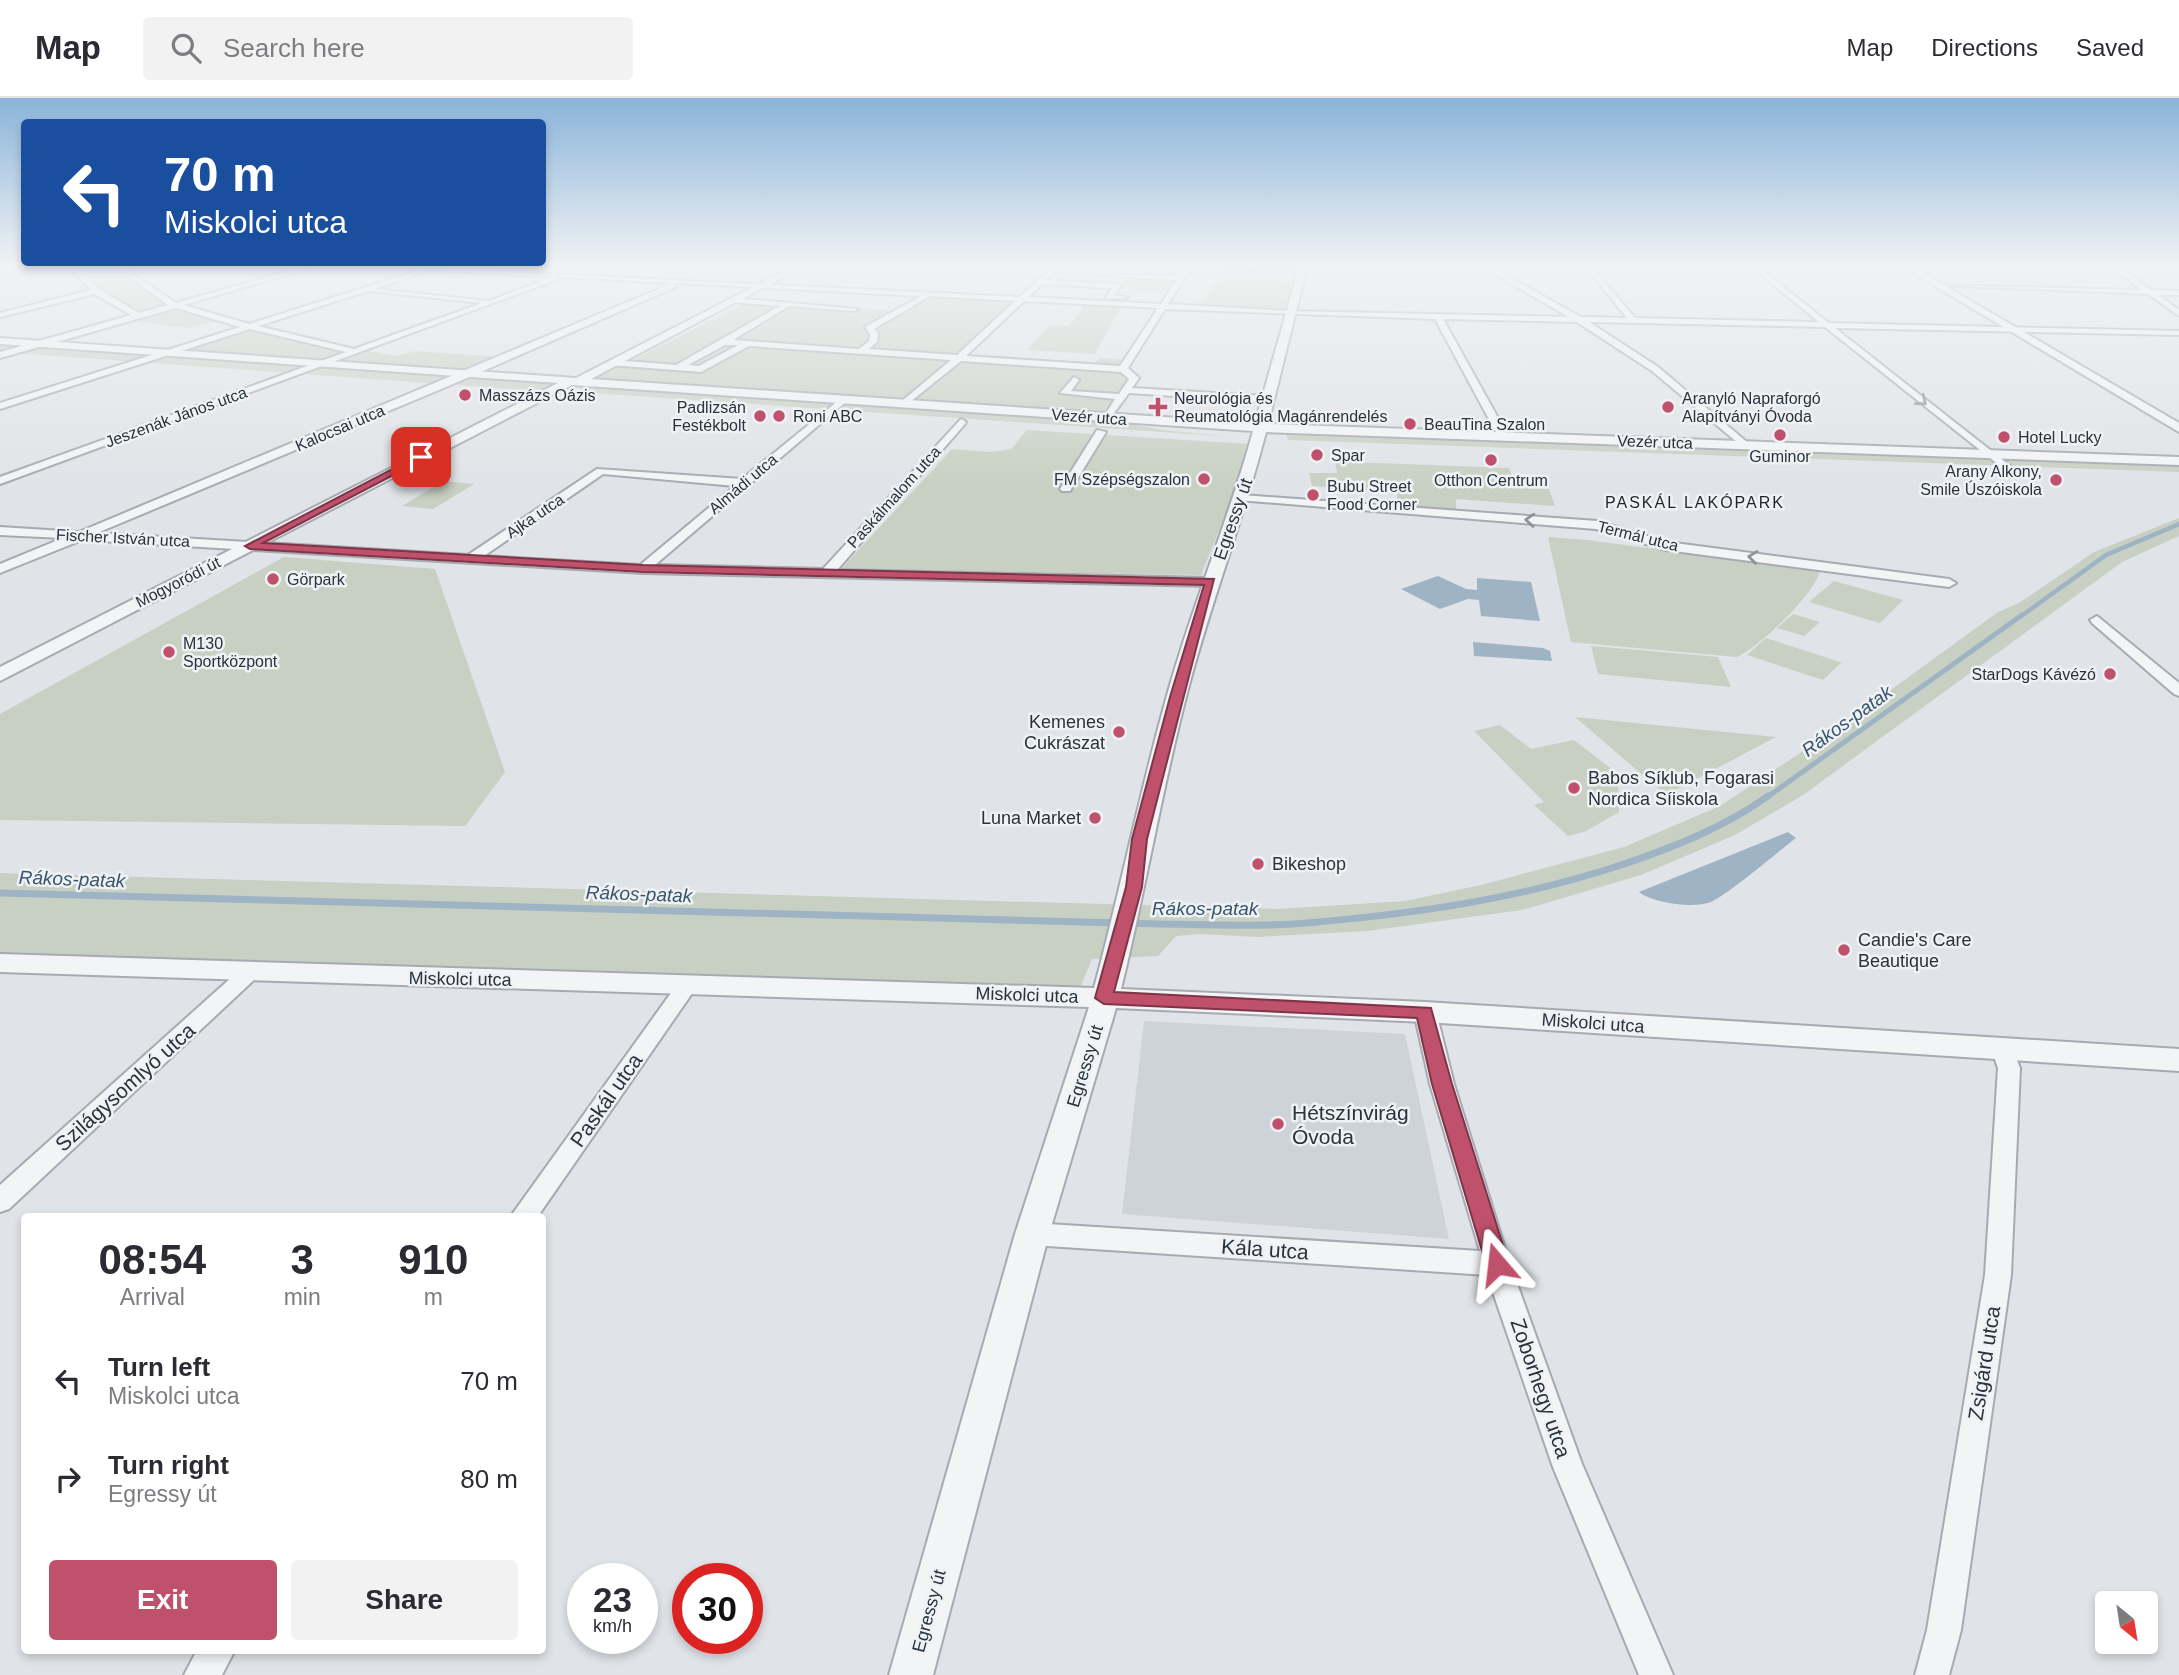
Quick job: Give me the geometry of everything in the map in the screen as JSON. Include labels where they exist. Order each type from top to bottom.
[{"type":"street","name":"Vezér utca","points":[[0,341],[1221,426],[1261,421],[1503,436],[2179,461]]},
{"type":"street","points":[[0,355],[52,341]]},
{"type":"street","points":[[0,406],[206,341]]},
{"type":"street","points":[[307,341],[355,352]]},
{"type":"street","name":"Jeszenák János utca","points":[[0,481],[386,341]]},
{"type":"street","name":"Kalocsai utca","points":[[0,569],[546,341]]},
{"type":"street","name":"Mogyoródi út","points":[[0,675],[543,393],[565,389],[655,341]]},
{"type":"street","points":[[858,353],[873,341]]},
{"type":"street","points":[[905,403],[977,341]]},
{"type":"street","points":[[1123,369],[1141,341]]},
{"type":"street","name":"Egressy út","points":[[911,1675],[1032,1234],[1094,1041],[1130,901],[1140,839],[1176,697],[1210,582],[1242,498],[1282,341]]},
{"type":"street","points":[[1451,341],[1503,436]]},
{"type":"street","points":[[1612,341],[1655,369],[1744,444]]},
{"type":"street","points":[[1846,341],[2009,470]]},
{"type":"street","points":[[2034,341],[2179,428]]},
{"type":"street","points":[[677,368],[724,342],[1123,369],[1134,378],[1108,418]]},
{"type":"street","points":[[612,363],[708,368],[747,344]]},
{"type":"street","points":[[1074,380],[1065,393],[1266,399]]},
{"type":"street","name":"Almádi utca","points":[[643,569],[844,399]]},
{"type":"street","name":"Paskálmalom utca","points":[[827,573],[961,422]]},
{"type":"street","points":[[1066,489],[1101,432]]},
{"type":"street","name":"Ajka utca","points":[[470,560],[601,471],[745,483]]},
{"type":"street","name":"Termál utca","points":[[1242,498],[1597,525],[1666,546],[1949,583]]},
{"type":"street","name":"Fischer István utca","points":[[0,531],[643,569],[1210,582]]},
{"type":"street","points":[[2097,620],[2179,691]]},
{"type":"street","name":"Miskolci utca","points":[[0,963],[249,974],[688,984],[1104,998],[1425,1012],[2179,1060]]},
{"type":"street","name":"Szilágysomlyó utca","points":[[0,1201],[249,974]]},
{"type":"street","name":"Paskál utca","points":[[526,1213],[688,984]]},
{"type":"street","name":"Zoborhegy utca","points":[[1425,1012],[1442,1084],[1497,1264],[1568,1467],[1657,1675]]},
{"type":"street","name":"Zsigárd utca","points":[[1932,1675],[1944,1630],[1998,1275],[2009,1068],[2002,1048]]},
{"type":"street","name":"Kála utca","points":[[1032,1234],[1497,1264]]},
{"type":"street","points":[[201,1675],[215,1654]]},
{"type":"shaded area","name":"Hétszínvirág Óvoda","points":[[1144,1021],[1405,1034],[1449,1239],[1122,1214]]},
{"type":"green space","points":[[211,341],[316,341],[396,356],[415,351],[501,357],[467,371],[176,352]]},
{"type":"green space","points":[[671,341],[977,341],[959,358],[1092,367],[1099,358],[1130,360],[1123,369],[1134,378],[1111,414],[595,379]]},
{"type":"green space","points":[[1036,341],[1102,341],[1095,354],[1027,350]]},
{"type":"green space","points":[[0,343],[557,383],[539,391],[0,352]]},
{"type":"green space","points":[[586,385],[1103,420],[1171,431],[1235,437],[576,392]]},
{"type":"green space","points":[[1027,430],[1249,444],[1232,498],[1201,575],[841,569],[952,449],[992,452],[1011,449]]},
{"type":"green space","points":[[1286,433],[2179,464],[2179,472],[1288,440]]},
{"type":"green space","points":[[1334,456],[1349,456],[1351,462],[1509,468],[1517,488],[1549,489],[1555,506],[1456,499],[1456,510],[1397,504],[1397,492],[1312,486],[1309,473],[1337,473]]},
{"type":"green space","points":[[444,481],[474,484],[433,509],[402,506]]},
{"type":"green space","points":[[2179,518],[2179,536],[2122,562],[1803,795],[1735,835],[1641,875],[1522,910],[1367,931],[1258,937],[1200,934],[1176,936],[1158,956],[1092,959],[1080,988],[0,953],[0,873],[1278,909],[1405,901],[1481,885],[1624,847],[1720,806],[1844,724],[1998,612],[2019,603],[2094,552]]},
{"type":"green space","points":[[1548,537],[1820,571],[1808,593],[1785,619],[1737,657],[1571,642]]},
{"type":"green space","name":"M130 Sportközpont","points":[[284,557],[435,569],[505,772],[465,826],[0,820],[0,714]]},
{"type":"green space","points":[[1834,581],[1903,600],[1880,623],[1809,602]]},
{"type":"green space","points":[[1793,614],[1820,622],[1804,636],[1777,628]]},
{"type":"green space","points":[[1766,638],[1842,662],[1823,680],[1747,655]]},
{"type":"green space","points":[[1591,646],[1718,657],[1731,687],[1598,674]]},
{"type":"green space","points":[[1575,717],[1776,737],[1666,795]]},
{"type":"green space","name":"Babos Síklub, Fogarasi Nordica Síiskola","points":[[1500,725],[1531,749],[1574,740],[1618,774],[1619,812],[1586,831],[1568,836],[1534,805],[1544,802],[1474,731]]},
{"type":"water","points":[[1438,576],[1466,589],[1477,590],[1477,578],[1531,582],[1540,621],[1481,616],[1479,600],[1468,599],[1440,609],[1401,589]]},
{"type":"water","points":[[1473,642],[1543,648],[1550,651],[1552,661],[1474,656]]},
{"type":"water","points":[[1788,832],[1796,838],[1738,884],[1708,903],[1672,904],[1639,892]]},
{"type":"waterway","name":"Rákos-patak","points":[[2020,617],[2106,555],[2179,524]]},
{"type":"waterway","name":"Rákos-patak","points":[[1766,798],[2022,615]]},
{"type":"waterway","name":"Rákos-patak","points":[[0,893],[1161,924],[1294,924],[1419,911],[1584,877],[1699,835],[1768,796]]},
{"type":"place","name":"Masszázs Oázis","points":[[465,395]]},
{"type":"place","name":"Neurológia és Reumatológia Magánrendelés","points":[[1158,407]]},
{"type":"place","name":"Aranyló Napraforgó Alapítványi Óvoda","points":[[1668,407]]},
{"type":"place","name":"Padlizsán Festékbolt","points":[[760,416]]},
{"type":"place","name":"Roni ABC","points":[[779,416]]},
{"type":"place","name":"BeauTina Szalon","points":[[1410,424]]},
{"type":"place","name":"Guminor","points":[[1780,435]]},
{"type":"place","name":"Hotel Lucky","points":[[2004,437]]},
{"type":"place","name":"Spar","points":[[1317,455]]},
{"type":"place","name":"Otthon Centrum","points":[[1491,460]]},
{"type":"place","name":"FM Szépségszalon","points":[[1204,479]]},
{"type":"place","name":"Arany Alkony, Smile Úszóiskola","points":[[2056,480]]},
{"type":"place","name":"Bubu Street Food Corner","points":[[1313,495]]},
{"type":"place","name":"Görpark","points":[[273,579]]},
{"type":"place","name":"M130 Sportközpont","points":[[169,652]]},
{"type":"place","name":"StarDogs Kávézó","points":[[2110,674]]},
{"type":"place","name":"Kemenes Cukrászat","points":[[1119,732]]},
{"type":"place","name":"Babos Síklub, Fogarasi Nordica Síiskola","points":[[1574,788]]},
{"type":"place","name":"Luna Market","points":[[1095,818]]},
{"type":"place","name":"Bikeshop","points":[[1258,864]]},
{"type":"place","name":"Candie's Care Beautique","points":[[1844,950]]},
{"type":"place","name":"Hétszínvirág Óvoda","points":[[1278,1124]]},
{"type":"district","name":"PASKÁL LAKÓPARK","points":[[1695,502]]},
{"type":"route","points":[[421,457],[250,546],[643,569],[1210,582],[1176,697],[1140,839],[1134,887],[1104,998],[1425,1012],[1442,1084],[1497,1264]]}]
